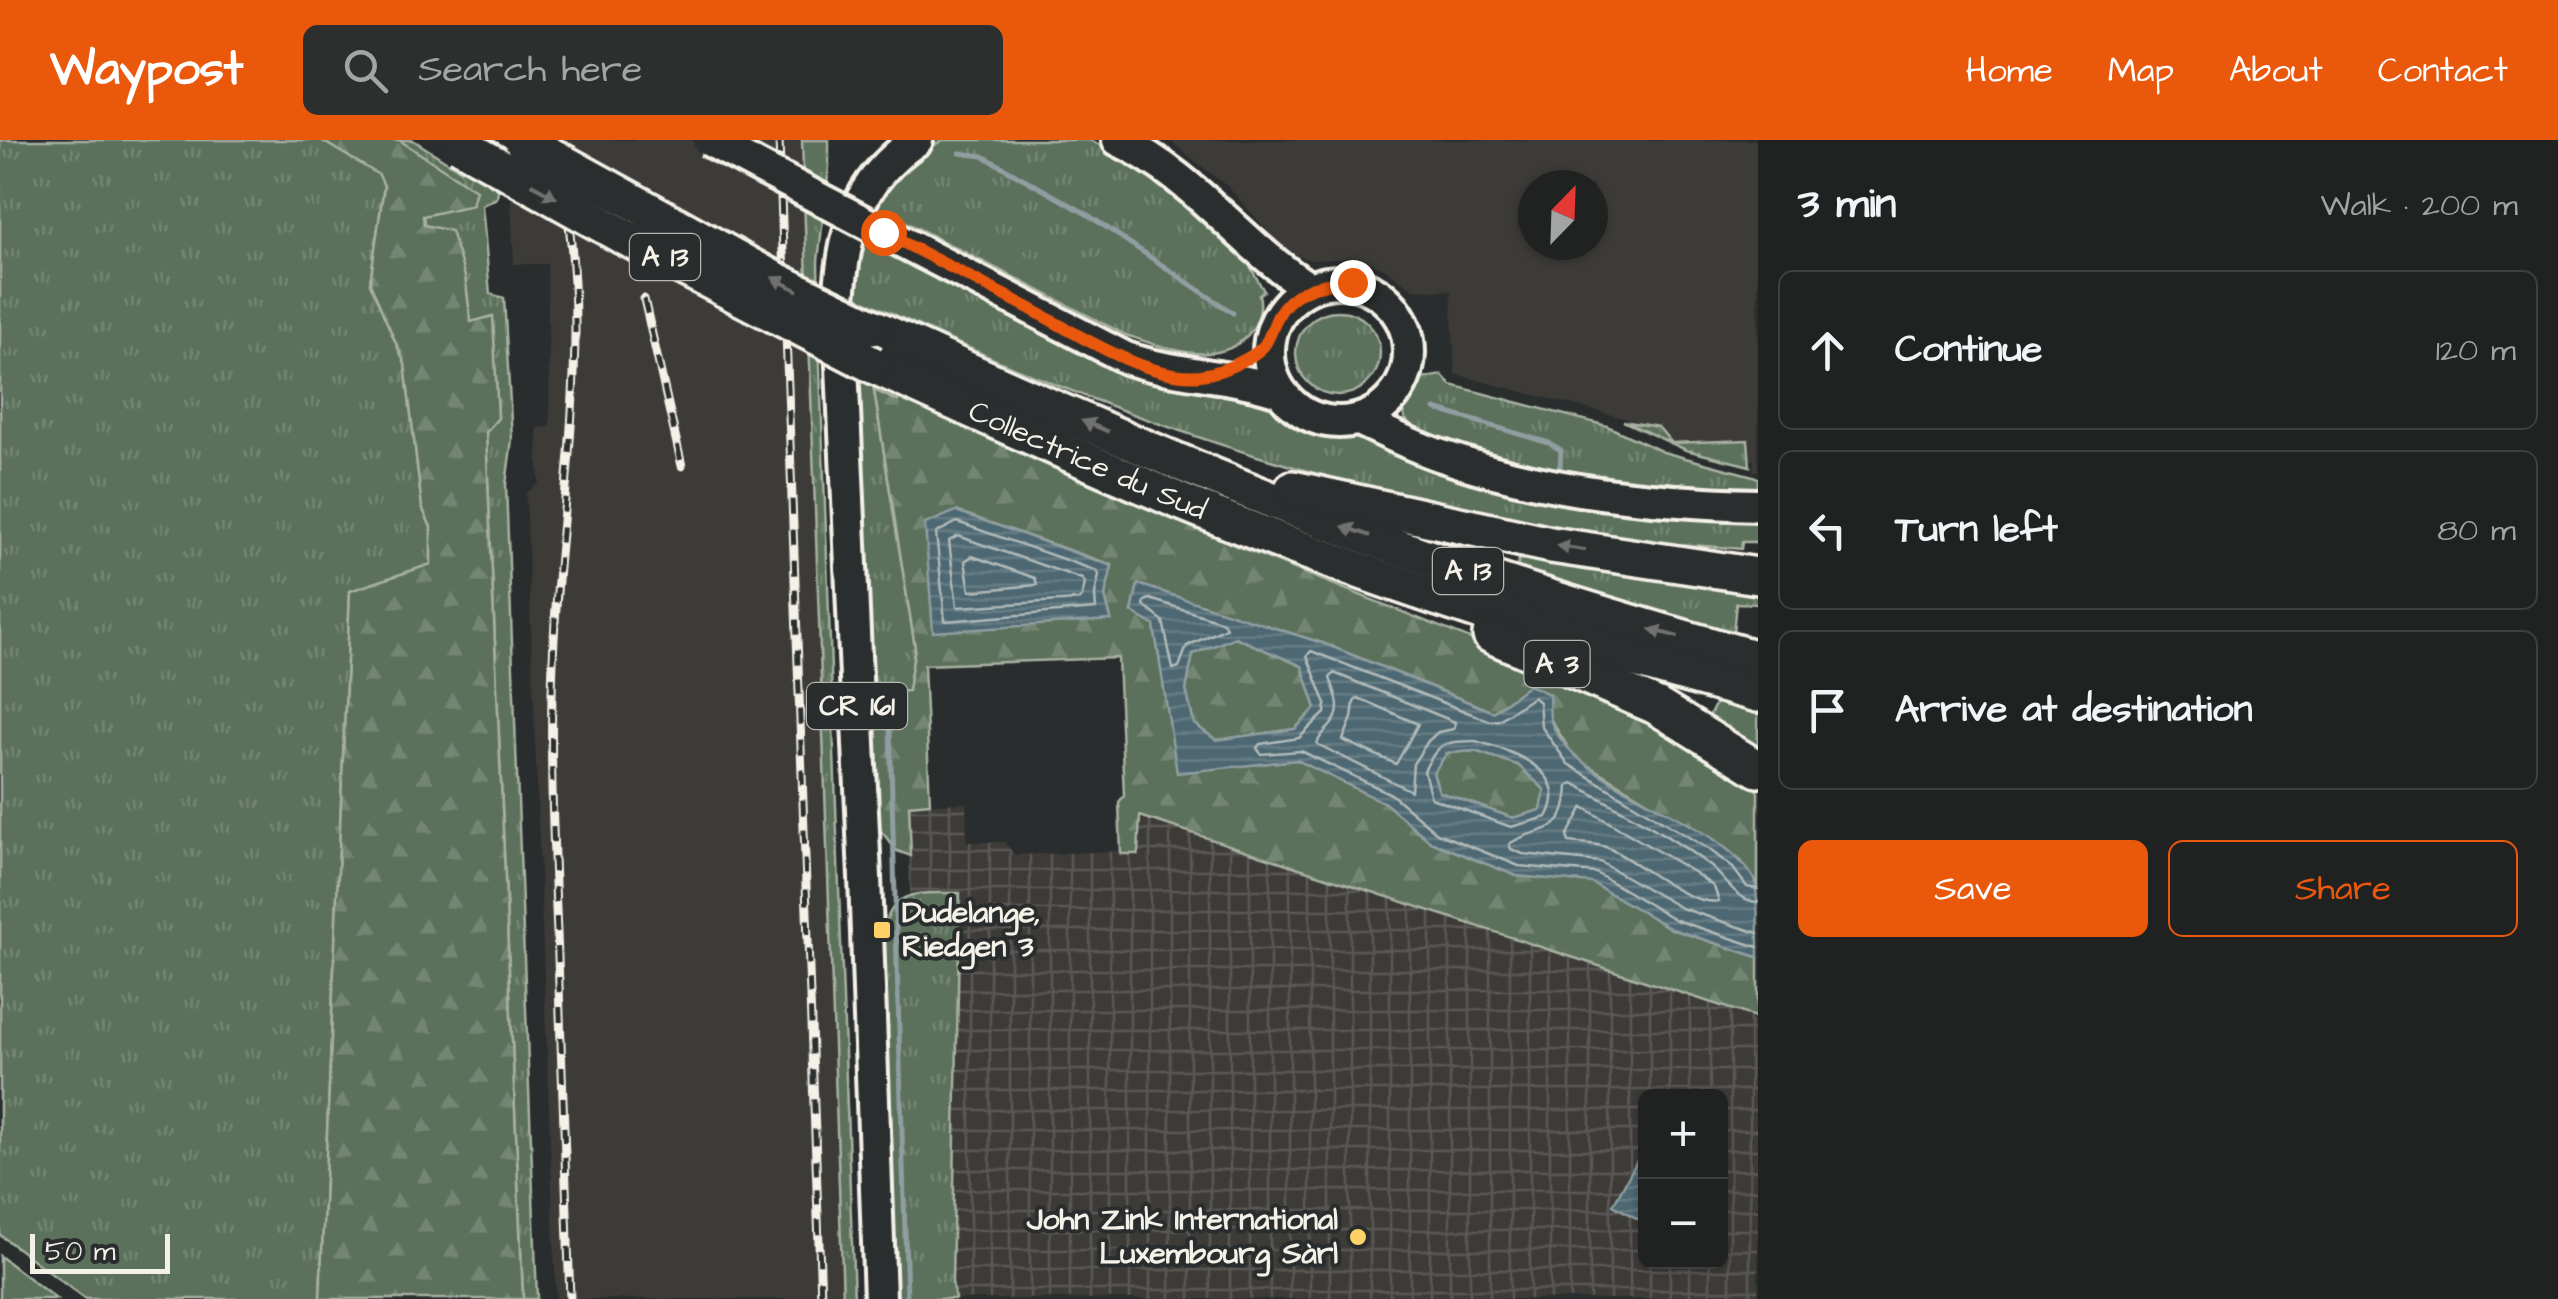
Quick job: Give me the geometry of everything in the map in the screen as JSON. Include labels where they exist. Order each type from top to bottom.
[{"type":"highway","name":"Collectrice du Sud","points":[[522,140],[656,216],[872,327],[1185,464],[1319,518],[1475,573],[1644,628],[1758,659]]},
{"type":"highway","name":"Collectrice du Sud","points":[[456,142],[687,270],[873,365],[1188,504],[1351,566],[1627,659],[1758,694]]},
{"type":"highway","points":[[1185,464],[1551,544],[1758,576]]},
{"type":"highway","points":[[1667,562],[1758,562]]},
{"type":"highway","name":"A 3","points":[[1351,566],[1505,642],[1656,706],[1758,769]]},
{"type":"main road","points":[[708,140],[1126,358],[1156,368],[1280,390]]},
{"type":"main road","name":"CR 161","points":[[880,1299],[839,299],[846,236],[856,207],[877,175],[916,140]]},
{"type":"main road","points":[[1118,140],[1175,173],[1211,202],[1238,233],[1271,288],[1273,330],[1270,370],[1295,408],[1314,418],[1337,423],[1360,420],[1392,400],[1408,366],[1410,344],[1403,322],[1391,304],[1374,290],[1352,282],[1330,282],[1297,295],[1273,330],[1232,366],[1201,375]]},
{"type":"main road","points":[[1238,233],[1309,288]]},
{"type":"main road","points":[[1392,400],[1398,422],[1410,442]]},
{"type":"main road","points":[[1360,420],[1483,470],[1565,489],[1642,500],[1758,505]]},
{"type":"shaded area","points":[[508,140],[802,140],[843,1299],[556,1299],[526,493],[539,483],[537,428],[550,427],[547,264],[514,264]]},
{"type":"shaded area","points":[[1169,140],[1758,140],[1758,471],[1753,471],[1754,460],[1749,459],[1747,440],[1672,443],[1658,427],[1455,374],[1451,291],[1413,289],[1384,268],[1357,258],[1311,260],[1294,254],[1276,240],[1229,188]]},
{"type":"shaded area","points":[[966,803],[967,842],[1004,842],[1015,855],[1120,851],[1121,854],[1139,816],[1758,1018],[1758,1299],[955,1299],[952,1283],[959,893],[910,895],[909,805]]},
{"type":"green space","points":[[0,140],[321,140],[380,175],[384,186],[370,283],[405,364],[422,507],[431,527],[431,565],[350,592],[320,1299],[85,1299],[0,1235]]},
{"type":"green space","points":[[321,140],[399,140],[476,190],[472,205],[423,216],[424,225],[451,231],[465,277],[471,322],[493,316],[498,418],[486,432],[523,1299],[320,1299],[350,591],[431,564],[431,527],[422,507],[405,364],[370,283],[384,186],[379,175]]},
{"type":"green space","points":[[399,140],[413,140],[460,170],[459,140],[491,140],[498,191],[497,198],[482,205],[490,294],[504,298],[512,439],[506,485],[537,1299],[523,1299],[486,432],[498,417],[492,316],[471,323],[465,277],[424,225],[423,215],[472,205]]},
{"type":"green space","points":[[802,140],[829,140],[818,261],[820,369],[854,1299],[843,1299]]},
{"type":"green space","points":[[943,140],[1089,140],[1133,159],[1227,236],[1248,263],[1264,291],[1259,294],[1260,313],[1251,331],[1224,350],[1192,353],[1126,335],[892,215],[878,242],[1120,368],[1272,398],[1317,425],[1758,516],[1758,542],[1742,542],[1741,549],[1612,538],[1519,522],[1375,489],[1155,422],[1012,367],[872,304],[874,391],[915,647],[908,691],[871,692],[853,380],[854,266],[871,210],[888,182],[911,159]]},
{"type":"green space","points":[[1338,311],[1354,314],[1368,323],[1377,337],[1377,369],[1368,383],[1354,392],[1338,395],[1322,392],[1308,383],[1299,369],[1296,353],[1299,337],[1308,323],[1322,314]]},
{"type":"green space","points":[[1442,375],[1451,385],[1607,426],[1663,452],[1753,476],[1758,478],[1758,492],[1656,490],[1485,459],[1418,432],[1405,419],[1402,402],[1410,386]]},
{"type":"green space","points":[[874,390],[898,401],[900,397],[1239,547],[1576,681],[1695,742],[1758,791],[1758,885],[1741,861],[1716,842],[1574,757],[1529,685],[1493,712],[1325,644],[1138,585],[1132,612],[1154,625],[1178,772],[1297,760],[1385,803],[1431,842],[1517,876],[1592,882],[1672,929],[1758,957],[1758,1018],[1140,816],[1138,854],[1121,854],[1119,802],[1124,796],[1118,658],[924,665],[930,803],[909,805],[911,856],[897,851],[878,827],[871,692],[908,691],[915,647]],"holes":[[[956,511],[1112,565],[1105,596],[1111,619]]]},
{"type":"green space","points":[[1623,421],[1658,427],[1672,443],[1748,440],[1750,466],[1686,450]]},
{"type":"green space","points":[[1521,550],[1758,585],[1758,604],[1736,603],[1733,633],[1517,568]]},
{"type":"green space","points":[[1235,637],[1302,666],[1316,708],[1295,729],[1216,740],[1194,724],[1186,690],[1193,654]]},
{"type":"green space","points":[[1717,701],[1758,713],[1758,750],[1706,722]]},
{"type":"green space","points":[[1475,751],[1518,765],[1545,790],[1541,810],[1513,818],[1439,792],[1433,773],[1447,753]]},
{"type":"green space","points":[[960,893],[952,1282],[955,1299],[892,1299],[880,932],[884,932],[888,917],[901,900],[922,894]]},
{"type":"green space","points":[[0,1256],[56,1299],[0,1299]]},
{"type":"water","points":[[956,511],[1112,566],[1105,596],[1111,620],[933,632],[925,524]]},
{"type":"water","points":[[1138,584],[1325,644],[1493,712],[1529,685],[1549,694],[1552,724],[1568,748],[1591,768],[1712,838],[1737,858],[1755,881],[1758,957],[1672,929],[1592,883],[1517,876],[1431,842],[1385,803],[1297,760],[1177,773],[1154,625],[1132,612]],"holes":[[[1235,637],[1302,666],[1316,708],[1295,729],[1216,740],[1194,724],[1186,690],[1193,654]],[[1475,751],[1518,765],[1545,790],[1541,810],[1513,818],[1439,792],[1433,773],[1447,753]]]},
{"type":"water","points":[[1638,1159],[1638,1219],[1613,1205]]},
{"type":"waterway","points":[[960,153],[983,156],[1085,213],[1233,313]]},
{"type":"waterway","points":[[1435,409],[1549,443],[1561,450],[1560,467]]},
{"type":"waterway","points":[[889,696],[907,1299]]},
{"type":"railway","points":[[552,140],[566,204],[575,334],[553,661],[552,735],[570,1299]]},
{"type":"railway","points":[[779,140],[821,1299]]},
{"type":"railway","points":[[644,299],[682,466]]},
{"type":"place","name":"Dudelange, Riedgen 3","points":[[882,930]]},
{"type":"place","name":"John Zink International Luxembourg Sàrl","points":[[1358,1237]]},
{"type":"route","points":[[883,232],[1100,346],[1182,374],[1201,375],[1250,357],[1269,343],[1277,317],[1297,295],[1330,282],[1352,282]]}]
